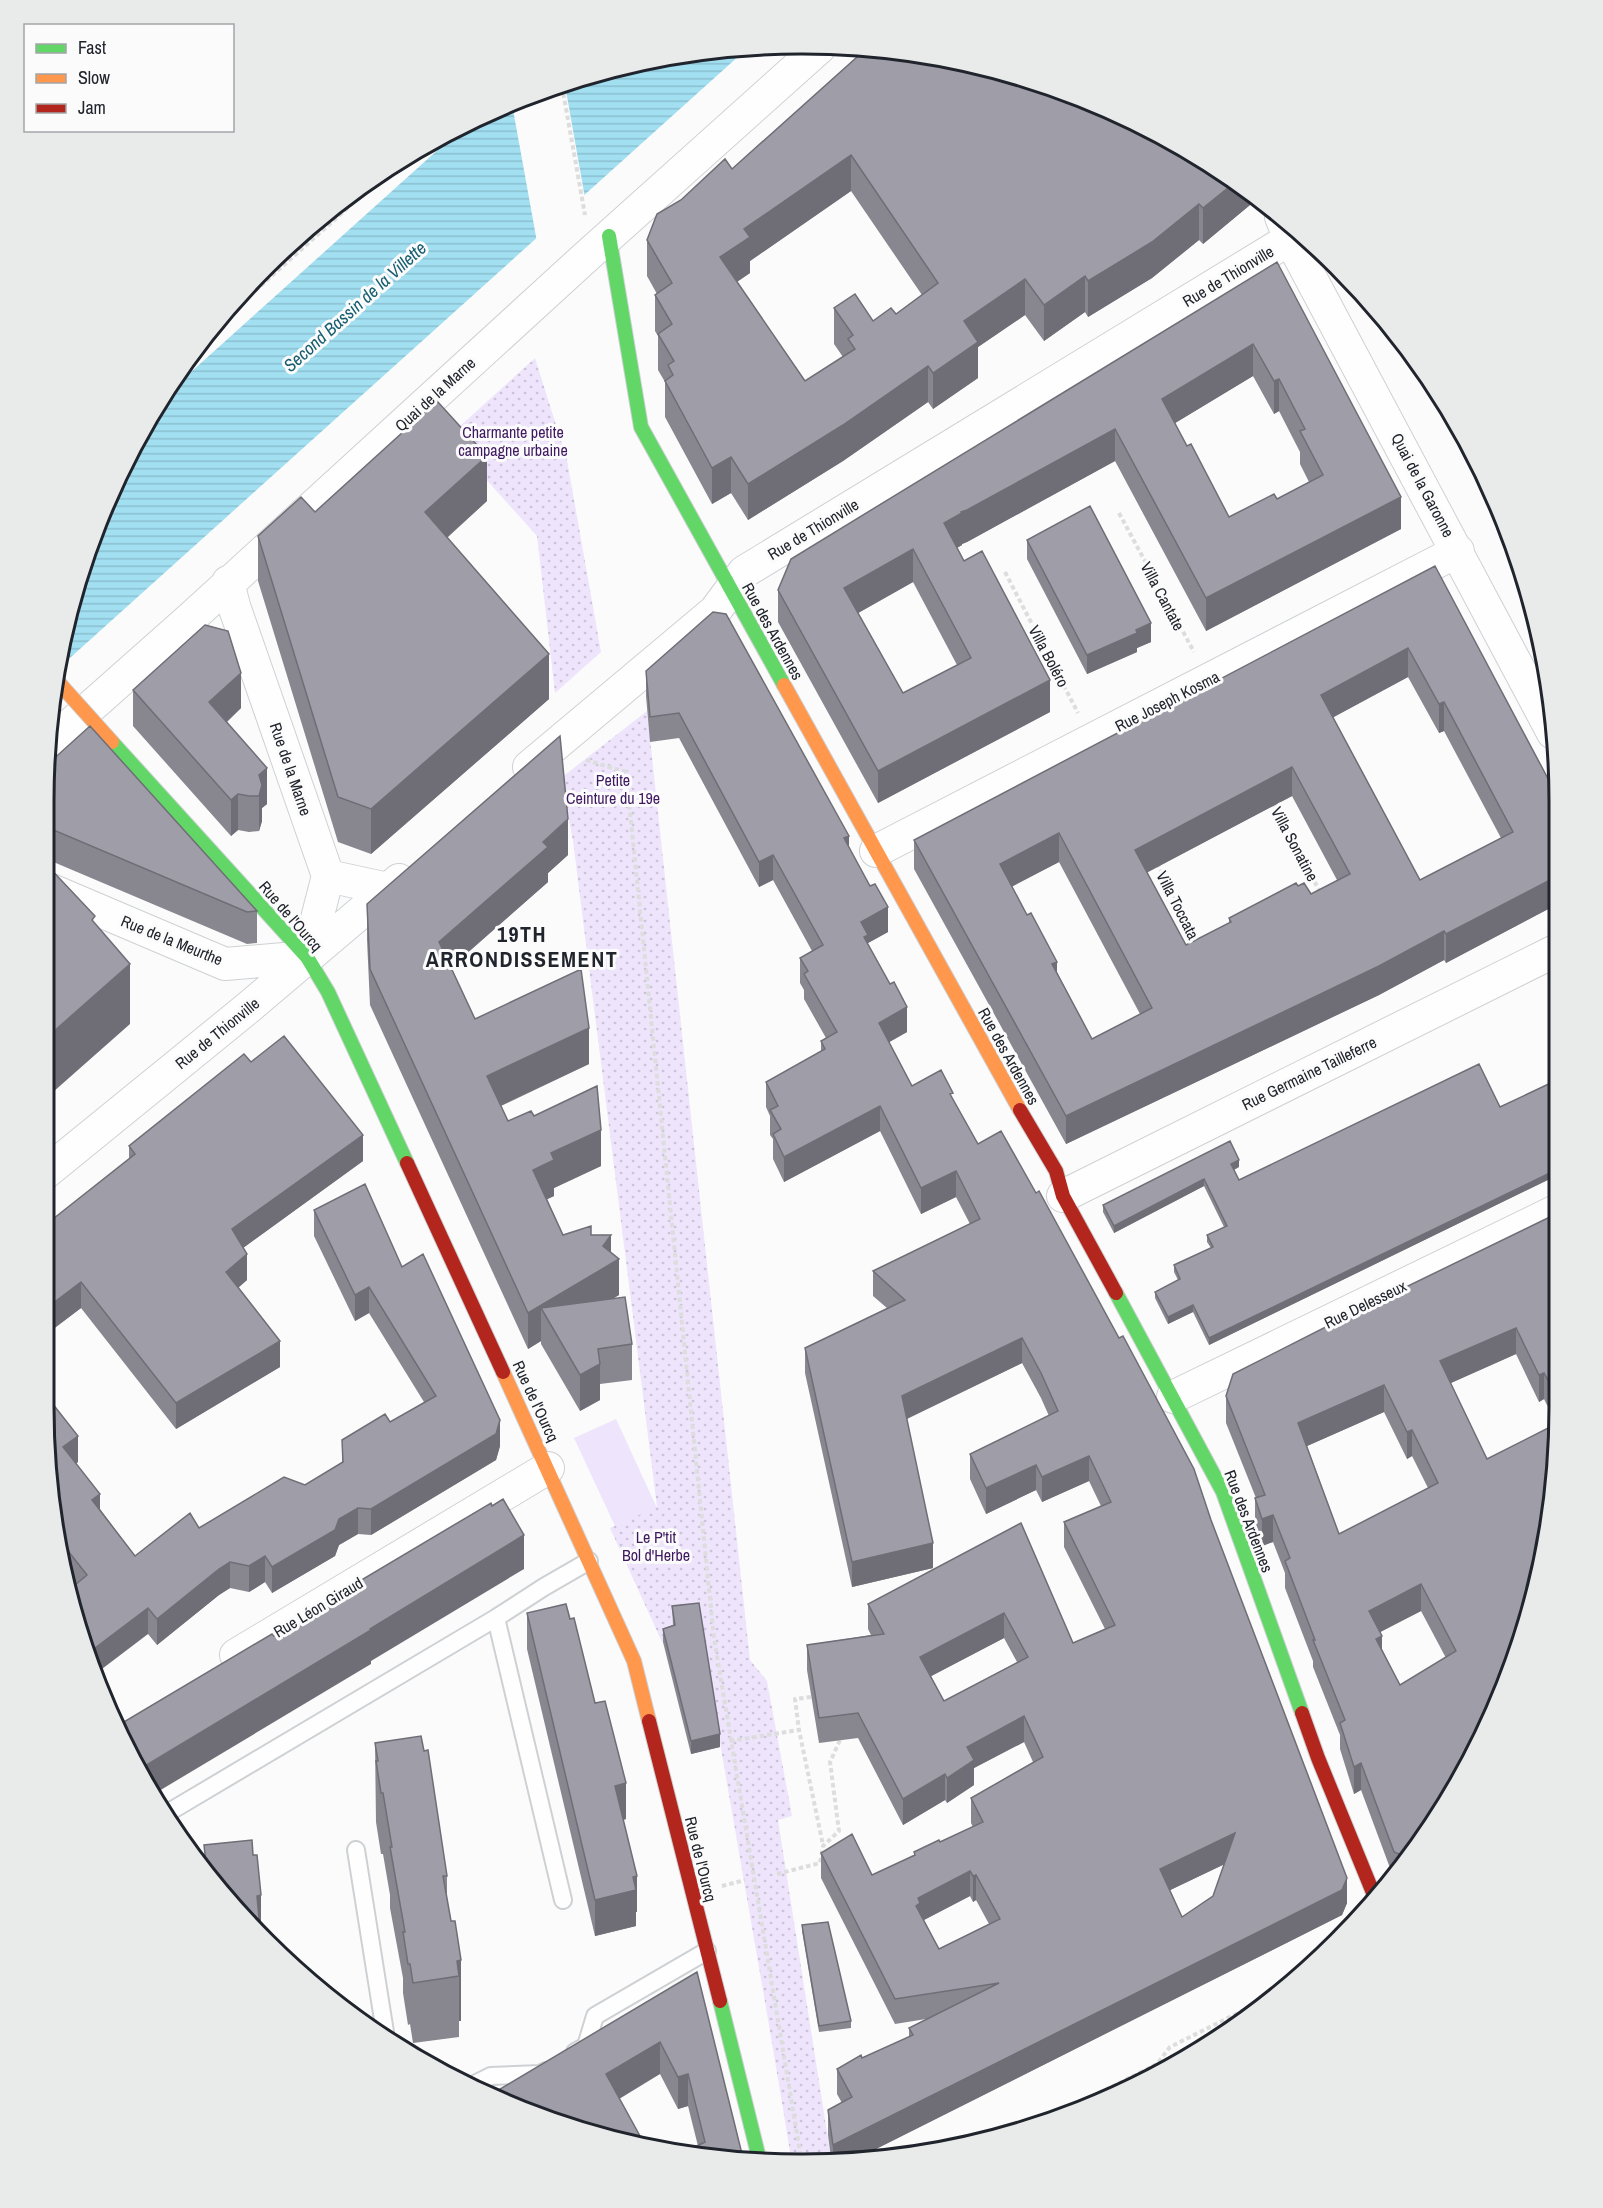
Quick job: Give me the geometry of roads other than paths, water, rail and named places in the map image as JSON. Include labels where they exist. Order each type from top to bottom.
[{"type":"street","name":"Quai de la Marne","points":[[57,736],[228,582],[599,226],[811,54]]},
{"type":"street","name":"Rue des Ardennes","points":[[599,226],[641,427],[1026,1121],[1056,1171],[1063,1196],[1223,1492],[1318,1758],[1372,1890]]},
{"type":"street","name":"Rue de Thionville","points":[[510,783],[715,611],[744,572],[1283,230]]},
{"type":"street","name":"Quai de la Garonne","points":[[1290,236],[1544,716]]},
{"type":"street","name":"Rue Joseph Kosma","points":[[876,851],[1458,551]]},
{"type":"street","name":"Rue de la Marne","points":[[228,582],[234,606],[328,876]]},
{"type":"street","name":"Rue de l'Ourcq","points":[[63,687],[307,957],[328,992],[549,1468],[634,1661],[758,2152]]},
{"type":"street","name":"Rue de Thionville","points":[[54,1166],[240,1014],[423,859]]},
{"type":"street","points":[[307,957],[328,876],[388,889]]},
{"type":"street","name":"Rue de la Meurthe","points":[[54,891],[225,964],[307,957]]},
{"type":"street","name":"Rue Germaine Tailleferre","points":[[1063,1196],[1549,954]]},
{"type":"street","name":"Rue Delesseux","points":[[1173,1397],[1549,1214]]},
{"type":"street","name":"Rue Léon Giraud","points":[[209,1672],[549,1468]]},
{"type":"lane","points":[[173,1810],[589,1561]]},
{"type":"lane","points":[[496,1618],[563,1900]]},
{"type":"lane","points":[[356,1850],[384,2027]]},
{"type":"lane","points":[[480,2081],[490,2076],[540,2074],[586,2046],[595,2016],[706,1951]]},
{"type":"water","name":"Second Bassin de la Villette","points":[[737,57],[67,660],[79,608],[111,515],[154,428],[188,375],[441,147],[515,111],[608,79],[656,68]]},
{"type":"district","name":"19TH ARRONDISSEMENT","points":[[522,946]]},
{"type":"park label","name":"Charmante petite campagne urbaine","points":[[513,441]]},
{"type":"park label","name":"Petite Ceinture du 19e","points":[[613,789]]},
{"type":"park label","name":"Le P'tit Bol d'Herbe","points":[[656,1546]]}]
